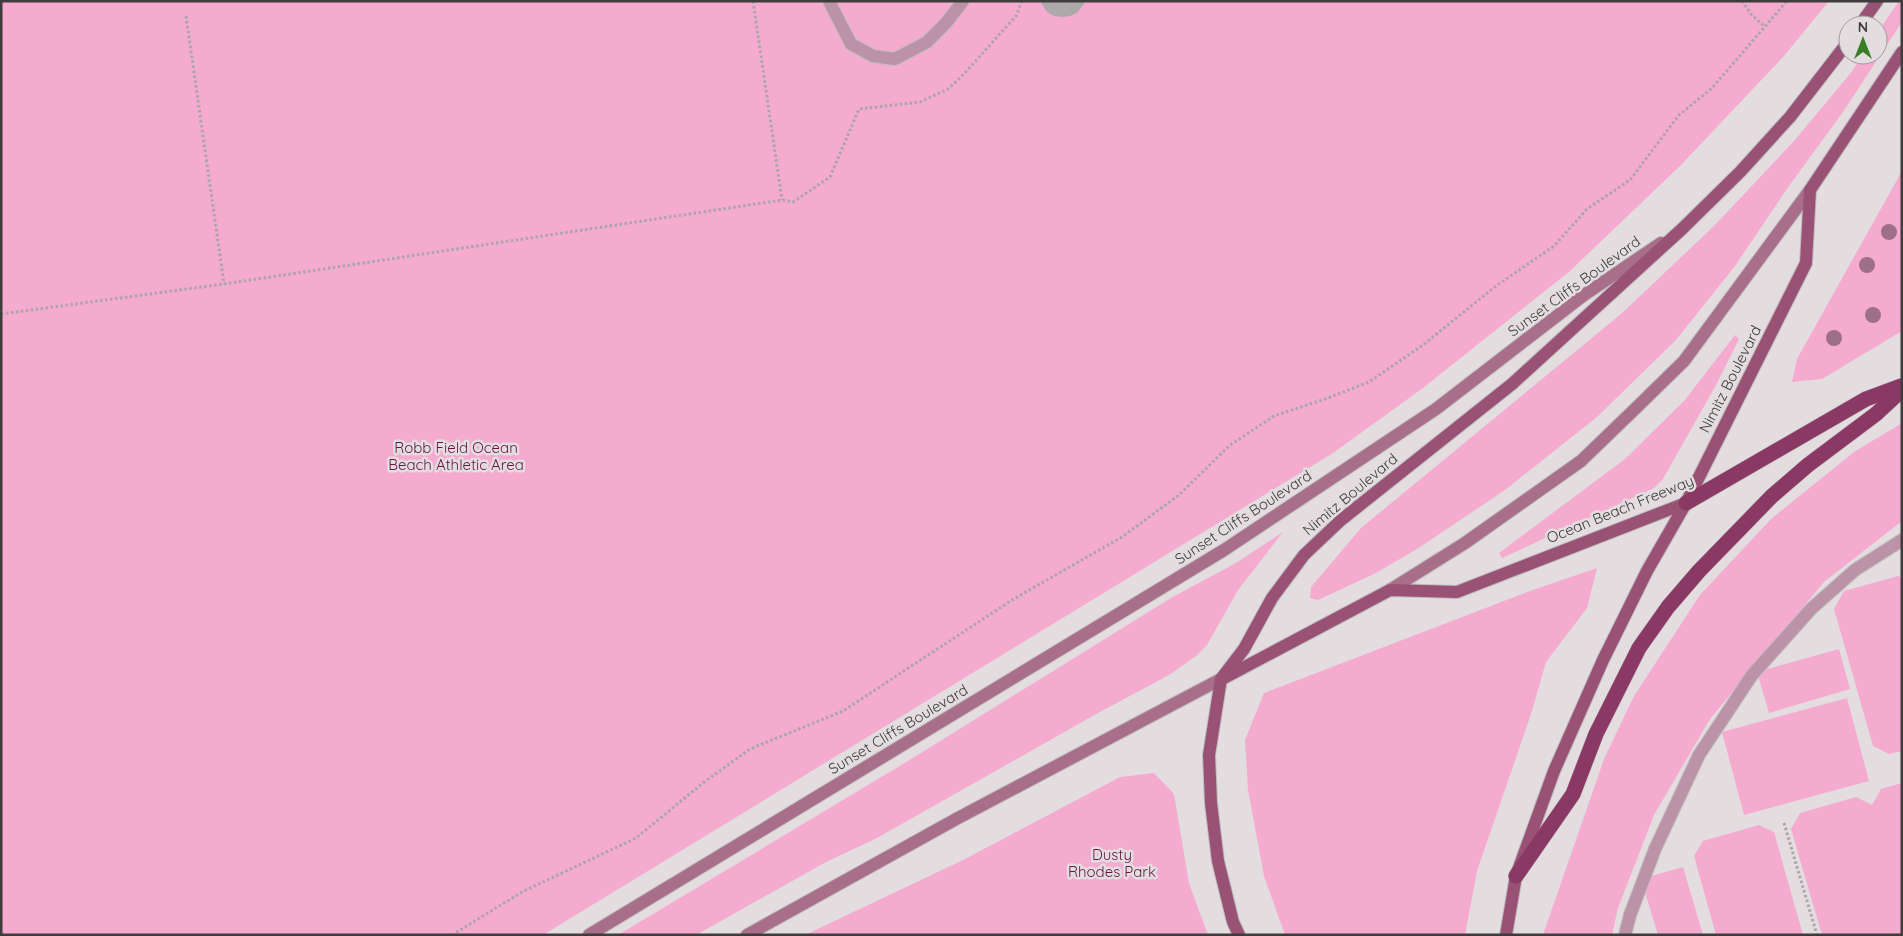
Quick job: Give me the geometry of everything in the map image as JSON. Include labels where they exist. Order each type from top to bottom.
[{"type":"highway","name":"Ocean Beach Freeway","points":[[1686,503],[1866,399],[1902,385]]},
{"type":"highway","points":[[1516,876],[1573,794],[1596,734],[1639,648],[1668,607],[1699,571],[1772,496],[1808,465],[1876,414],[1902,390]]},
{"type":"main road","points":[[1867,15],[1876,1]]},
{"type":"main road","points":[[747,935],[958,818],[1390,590],[1465,543],[1581,461],[1684,361],[1810,190],[1902,52]]},
{"type":"main road","name":"Sunset Cliffs Boulevard","points":[[589,935],[1224,550],[1436,408],[1584,295],[1682,229],[1740,172],[1790,117],[1838,55]]},
{"type":"main road","name":"Nimitz Boulevard","points":[[1506,935],[1516,876],[1554,771],[1603,660],[1647,571],[1686,503],[1806,263],[1810,190]]},
{"type":"main road","name":"Nimitz Boulevard","points":[[1238,935],[1218,861],[1211,803],[1210,755],[1221,680],[1244,649],[1272,598],[1304,555],[1341,520],[1512,384],[1682,229]]},
{"type":"main road","name":"Ocean Beach Freeway","points":[[1390,590],[1458,592],[1686,503]]},
{"type":"street","points":[[829,1],[851,44],[873,56],[895,59],[927,42],[946,23],[963,1]]},
{"type":"street","points":[[1625,935],[1630,915],[1655,848],[1699,755],[1752,675],[1812,609],[1855,570],[1902,540]]},
{"type":"path","points":[[753,1],[782,200]]},
{"type":"path","points":[[1,314],[224,284],[782,200],[793,202],[830,177],[859,109],[920,102],[948,89],[1016,16],[1022,1]]},
{"type":"path","points":[[1742,1],[1751,14],[1765,28]]},
{"type":"path","points":[[452,935],[522,892],[636,838],[703,783],[750,749],[843,711],[1012,600],[1122,537],[1179,495],[1230,445],[1274,416],[1369,382],[1423,344],[1496,286],[1554,246],[1587,209],[1630,180],[1679,114],[1712,88],[1787,1]]},
{"type":"path","points":[[186,16],[224,284]]},
{"type":"path","points":[[1784,823],[1817,935]]},
{"type":"green space","name":"Robb Field Ocean Beach Athletic Area","points":[[1,1],[1829,1],[1784,56],[1681,165],[1570,271],[1423,388],[1333,453],[543,935],[1,935]]},
{"type":"green space","points":[[1899,1],[1902,1],[1902,22],[1888,43],[1888,17]]},
{"type":"green space","points":[[1856,65],[1874,65],[1735,266],[1676,340],[1597,417],[1505,490],[1417,549],[1374,574],[1318,600],[1310,598],[1311,587],[1361,528],[1621,314],[1714,226],[1794,141]]},
{"type":"green space","points":[[1902,171],[1902,331],[1822,379],[1792,382],[1797,359]]},
{"type":"green space","points":[[1735,335],[1739,339],[1716,385],[1663,479],[1654,488],[1502,558],[1499,553],[1625,459],[1684,401]]},
{"type":"green space","points":[[1902,423],[1902,521],[1824,582],[1710,719],[1654,815],[1618,908],[1612,935],[1543,935],[1604,759],[1634,696],[1700,595],[1771,519],[1854,452]]},
{"type":"green space","points":[[1283,532],[1238,590],[1207,645],[1196,656],[1169,675],[877,838],[826,862],[696,935],[618,935],[903,764],[1171,598],[1236,563]]},
{"type":"green space","points":[[1597,568],[1587,608],[1546,662],[1531,714],[1477,871],[1465,935],[1285,935],[1264,876],[1248,790],[1245,740],[1264,693],[1530,591]]},
{"type":"green space","points":[[1898,576],[1902,578],[1902,751],[1889,754],[1873,746],[1834,609],[1844,591]]},
{"type":"green space","points":[[1839,649],[1850,689],[1769,713],[1757,672]]},
{"type":"green space","points":[[1847,698],[1869,781],[1744,815],[1722,732]]},
{"type":"green space","name":"Dusty Rhodes Park","points":[[1154,773],[1174,794],[1189,883],[1208,935],[805,935],[963,860],[1120,777]]},
{"type":"green space","points":[[1902,783],[1902,935],[1822,935],[1791,829],[1800,813],[1856,797],[1872,805],[1881,789]]},
{"type":"green space","points":[[1759,825],[1774,832],[1803,935],[1716,935],[1694,856],[1703,841]]},
{"type":"green space","points":[[1683,867],[1703,935],[1658,935],[1641,879]]},
{"type":"building","points":[[1040,1],[1086,1],[1077,13],[1062,17],[1054,16],[1047,12]]}]
